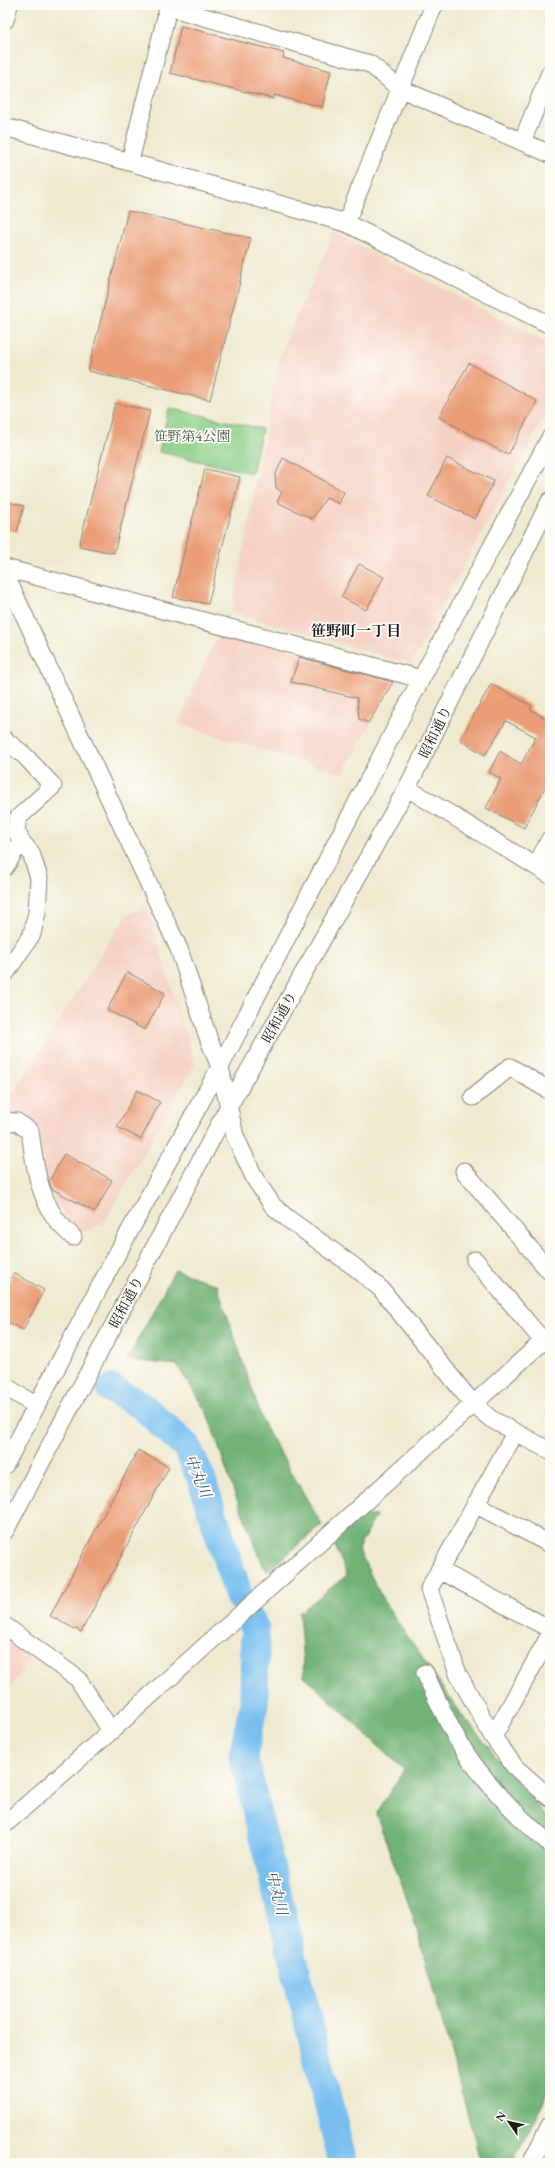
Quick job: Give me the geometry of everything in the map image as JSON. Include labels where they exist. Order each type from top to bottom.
[{"type":"street","points":[[5,20],[9,5]]},
{"type":"street","points":[[346,223],[432,5]]},
{"type":"street","points":[[130,161],[169,6],[370,64],[399,88],[550,154]]},
{"type":"street","points":[[522,142],[550,72]]},
{"type":"street","points":[[5,127],[346,223],[550,325]]},
{"type":"street","name":"昭和通り","points":[[5,1465],[220,1067],[421,679],[550,438]]},
{"type":"street","name":"昭和通り","points":[[5,1531],[9,1511],[229,1106],[407,788],[550,501]]},
{"type":"street","points":[[5,568],[421,679]]},
{"type":"street","points":[[5,574],[179,949],[220,1067],[234,1136],[255,1179],[273,1206],[308,1235],[356,1268],[381,1289],[473,1404],[491,1419],[550,1451]]},
{"type":"street","points":[[5,740],[24,754],[53,786],[18,818],[16,830],[21,840],[31,853],[39,878],[37,912],[32,934],[5,974]]},
{"type":"street","points":[[407,788],[543,870],[550,839]]},
{"type":"street","points":[[5,867],[21,840]]},
{"type":"street","points":[[473,1097],[510,1067],[550,1091]]},
{"type":"street","points":[[5,1121],[17,1122],[30,1131],[35,1167],[43,1195],[56,1220],[73,1237]]},
{"type":"street","points":[[464,1171],[550,1272]]},
{"type":"street","points":[[6,1823],[111,1731],[547,1338],[475,1260]]},
{"type":"street","points":[[5,1386],[36,1406]]},
{"type":"street","points":[[515,1433],[428,1589],[458,1674],[493,1737],[515,1767],[550,1798]]},
{"type":"street","points":[[475,1504],[550,1544]]},
{"type":"street","points":[[439,1570],[550,1629]]},
{"type":"street","points":[[5,1626],[78,1678],[111,1731]]},
{"type":"street","points":[[493,1737],[550,1635]]},
{"type":"street","points":[[424,1673],[447,1721],[477,1769],[526,1824],[550,1844]]},
{"type":"street","points":[[532,2163],[550,2125]]},
{"type":"shaded area","points":[[334,232],[550,344],[550,405],[411,664],[232,612],[279,358]]},
{"type":"shaded area","points":[[226,633],[397,678],[342,774],[178,724],[217,636]]},
{"type":"shaded area","points":[[146,904],[195,1064],[104,1222],[79,1234],[64,1215],[45,1177],[39,1132],[5,1109],[5,1106],[125,917]]},
{"type":"shaded area","points":[[5,1640],[30,1655],[5,1699]]},
{"type":"green space","name":"笹野第4公園","points":[[169,408],[262,429],[252,473],[159,452]]},
{"type":"green space","points":[[175,1270],[217,1285],[264,1425],[322,1525],[266,1572],[233,1489],[207,1413],[177,1365],[127,1360]]},
{"type":"green space","points":[[355,1515],[376,1516],[358,1549],[383,1600],[457,1709],[550,1821],[550,2090],[512,2163],[481,2163],[413,1916],[376,1814],[404,1770],[304,1676],[299,1613],[347,1575],[334,1543]]},
{"type":"building","points":[[181,26],[284,53],[283,58],[331,71],[322,107],[274,95],[274,99],[170,73]]},
{"type":"building","points":[[128,211],[251,238],[210,400],[88,371]]},
{"type":"building","points":[[469,363],[537,401],[508,455],[439,417]]},
{"type":"building","points":[[115,403],[150,411],[114,553],[79,546]]},
{"type":"building","points":[[283,458],[344,492],[339,504],[326,498],[312,519],[277,502],[282,492],[276,488],[275,476]]},
{"type":"building","points":[[447,458],[494,481],[475,519],[428,496]]},
{"type":"building","points":[[205,469],[240,477],[208,604],[173,597]]},
{"type":"building","points":[[5,501],[24,506],[17,532],[5,529]]},
{"type":"building","points":[[359,564],[384,577],[366,610],[341,597]]},
{"type":"building","points":[[299,657],[393,682],[368,723],[359,719],[357,698],[291,682]]},
{"type":"building","points":[[491,684],[532,706],[530,709],[550,721],[550,778],[524,828],[486,808],[501,779],[489,772],[500,751],[521,764],[536,737],[506,721],[485,755],[460,740]]},
{"type":"building","points":[[127,972],[165,993],[145,1030],[107,1010]]},
{"type":"building","points":[[137,1090],[160,1102],[141,1139],[117,1127]]},
{"type":"building","points":[[64,1154],[112,1180],[95,1212],[52,1189],[49,1181]]},
{"type":"building","points":[[14,1273],[44,1290],[23,1330],[5,1321],[5,1289]]},
{"type":"building","points":[[138,1450],[169,1467],[81,1632],[50,1616]]},
{"type":"waterway","name":"中丸川","points":[[111,1389],[141,1405],[187,1447],[201,1478],[239,1596]]},
{"type":"waterway","name":"中丸川","points":[[251,1621],[255,1630],[254,1704],[243,1755],[343,2163]]},
{"type":"district","name":"笹野町一丁目","points":[[356,631]]}]
